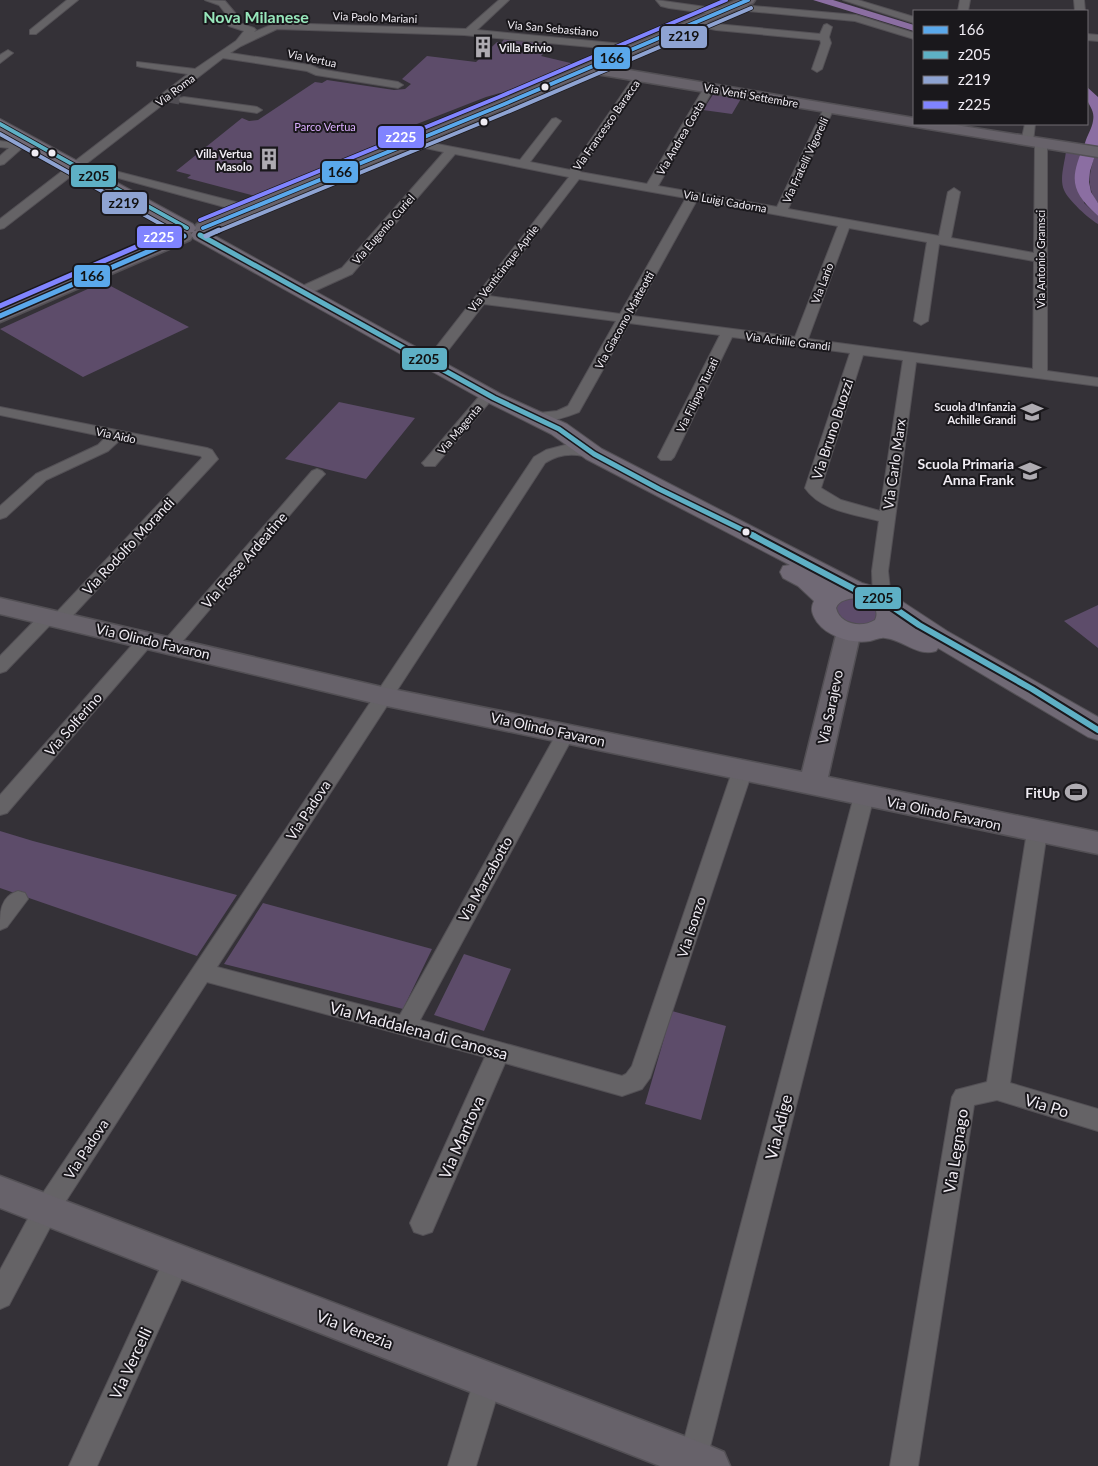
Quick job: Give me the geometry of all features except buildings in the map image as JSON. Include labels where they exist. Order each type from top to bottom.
[{"type":"main road","points":[[0,124],[491,396],[567,434],[592,453]]},
{"type":"main road","points":[[491,396],[543,430],[724,520],[873,602],[911,620],[1064,708],[1098,730]]},
{"type":"main road","points":[[659,489],[729,534],[807,580],[827,599]]},
{"type":"main road","points":[[873,602],[866,633],[848,631],[830,621],[825,613],[824,606],[827,599],[842,591],[873,602],[909,636],[1098,735]]},
{"type":"street","points":[[34,32],[73,0]]},
{"type":"street","points":[[210,0],[222,3],[231,14],[229,19],[232,24],[251,30],[237,44]]},
{"type":"street","points":[[472,30],[504,0]]},
{"type":"street","points":[[661,0],[664,4],[669,5],[856,18],[913,36]]},
{"type":"street","points":[[0,316],[194,232],[748,0]]},
{"type":"street","points":[[848,0],[913,20]]},
{"type":"street","points":[[817,69],[826,43],[824,37],[831,17]]},
{"type":"street","points":[[694,22],[716,27],[824,37]]},
{"type":"street","name":"Via Paolo Mariani","points":[[280,25],[472,30]]},
{"type":"street","name":"Via Roma","points":[[0,225],[80,168],[197,72],[237,44],[274,26],[280,25]]},
{"type":"street","name":"Via San Sebastiano","points":[[472,30],[634,48]]},
{"type":"street","points":[[0,60],[8,53]]},
{"type":"street","name":"Via Vertua","points":[[222,55],[310,68],[316,72],[398,85]]},
{"type":"street","points":[[142,64],[197,72]]},
{"type":"street","name":"Via Venti Settembre","points":[[589,68],[913,123]]},
{"type":"street","name":"Via Francesco Baracca","points":[[574,174],[640,76]]},
{"type":"street","name":"Via Andrea Costa","points":[[651,188],[709,88]]},
{"type":"street","points":[[184,100],[257,110]]},
{"type":"street","name":"Via Fratelli Vigorelli","points":[[781,211],[829,108]]},
{"type":"street","points":[[523,164],[556,121]]},
{"type":"street","points":[[927,125],[1098,152]]},
{"type":"street","name":"Via Antonio Gramsci","points":[[1030,125],[1034,143],[1039,258],[1040,375]]},
{"type":"street","name":"Via Luigi Cadorna","points":[[411,142],[693,196],[1039,258]]},
{"type":"street","points":[[0,144],[11,145],[16,148],[0,162]]},
{"type":"street","name":"Via Eugenio Curiel","points":[[303,292],[347,271],[452,150]]},
{"type":"street","points":[[80,168],[111,173],[247,210]]},
{"type":"street","name":"Via Venticinque Aprile","points":[[431,363],[574,174]]},
{"type":"street","points":[[921,321],[939,240],[954,192]]},
{"type":"street","name":"Via Giacomo Matteotti","points":[[535,417],[559,415],[574,409],[693,196]]},
{"type":"street","name":"Via Lario","points":[[800,342],[845,223]]},
{"type":"street","name":"Via Achille Grandi","points":[[479,300],[1098,382]]},
{"type":"street","name":"Via Filippo Turati","points":[[666,457],[727,334]]},
{"type":"street","name":"Via Bruno Buozzi","points":[[858,350],[812,488],[816,494],[826,500],[886,518]]},
{"type":"street","name":"Via Carlo Marx","points":[[873,602],[880,571],[910,357]]},
{"type":"street","name":"Via Magenta","points":[[430,463],[491,396]]},
{"type":"street","name":"Via Aido","points":[[0,411],[207,453],[210,459],[198,473]]},
{"type":"street","points":[[0,514],[41,477],[103,448],[116,435]]},
{"type":"street","name":"Via Padova","points":[[0,1296],[46,1210],[382,696],[539,460],[546,454],[560,451],[577,450],[592,453]]},
{"type":"street","name":"Via Rodolfo Morandi","points":[[0,667],[54,618],[198,473]]},
{"type":"street","name":"Via Fosse Ardeatine","points":[[170,645],[317,474]]},
{"type":"street","name":"Via Olindo Favaron","points":[[0,606],[382,696],[813,783],[864,796],[1098,844]]},
{"type":"street","name":"Via Sarajevo","points":[[813,783],[848,631]]},
{"type":"street","name":"Via Solferino","points":[[0,808],[146,640]]},
{"type":"street","name":"Via Marzabotto","points":[[395,1023],[566,733]]},
{"type":"street","name":"Via Isonzo","points":[[634,1082],[642,1071],[667,1001],[743,769]]},
{"type":"street","name":"Via Adige","points":[[701,1462],[864,796]]},
{"type":"street","points":[[997,1090],[1037,832]]},
{"type":"street","points":[[0,921],[18,899]]},
{"type":"street","name":"Via Maddalena di Canossa","points":[[202,972],[500,1050],[622,1086],[634,1082]]},
{"type":"street","name":"Via Mantova","points":[[423,1222],[500,1050]]},
{"type":"street","name":"Via Po","points":[[997,1090],[1098,1120]]},
{"type":"street","name":"Via Legnago","points":[[904,1466],[964,1097],[997,1090]]},
{"type":"street","name":"Via Venezia","points":[[0,1192],[701,1462]]},
{"type":"street","name":"Via Vercelli","points":[[83,1466],[177,1260]]},
{"type":"street","points":[[462,1466],[488,1380]]},
{"type":"green space","name":"Parco Vertua","points":[[505,38],[554,42],[541,56],[579,65],[507,95],[500,93],[486,97],[381,138],[395,141],[263,198],[187,178],[191,175],[176,171],[242,118],[249,121],[258,120],[315,82],[322,83],[327,80],[394,90],[405,89],[411,84],[402,79],[427,56],[476,62],[497,42],[502,42]]},
{"type":"green space","points":[[714,93],[742,97],[732,114],[703,110]]},
{"type":"green space","points":[[1066,151],[1080,153],[1084,203],[1098,216],[1098,224],[1079,209],[1064,190],[1062,176]]},
{"type":"green space","points":[[1095,155],[1098,156],[1098,203],[1090,186],[1091,168]]},
{"type":"green space","points":[[103,282],[189,327],[83,377],[0,329]]},
{"type":"green space","points":[[339,402],[415,418],[366,479],[285,459]]},
{"type":"green space","points":[[866,597],[882,615],[870,626],[840,622],[833,602],[838,598]]},
{"type":"green space","points":[[1098,605],[1098,648],[1064,621]]},
{"type":"green space","points":[[0,831],[237,895],[197,956],[0,888]]},
{"type":"green space","points":[[263,903],[432,949],[403,1009],[224,964]]},
{"type":"green space","points":[[464,954],[511,969],[484,1031],[434,1015]]},
{"type":"green space","points":[[672,1011],[726,1026],[701,1120],[645,1104]]},
{"type":"shaded area","points":[[813,0],[833,0],[913,25],[913,31]]},
{"type":"shaded area","points":[[1088,88],[1098,97],[1098,146],[1090,171],[1089,182],[1091,192],[1098,203],[1098,216],[1082,199],[1075,183],[1080,155],[1092,126],[1093,111],[1088,102]]},
{"type":"tunnel","points":[[169,97],[184,100]]},
{"type":"transit line","name":"z225","points":[[200,220],[499,97],[726,0]]},
{"type":"transit line","name":"166","points":[[203,228],[502,105],[748,0]]},
{"type":"transit line","name":"z219","points":[[206,236],[505,113],[751,8]]},
{"type":"transit line","name":"z205","points":[[0,124],[187,228]]},
{"type":"transit line","name":"z219","points":[[0,134],[183,236]]},
{"type":"transit line","name":"z225","points":[[0,306],[181,228]]},
{"type":"transit line","name":"z205","points":[[200,235],[494,398],[559,429],[594,454],[659,489],[724,520],[856,590],[881,599],[919,625],[1032,689],[1098,730]]},
{"type":"transit line","name":"166","points":[[0,316],[184,236]]},
{"type":"place","name":"Villa Brivio","points":[[483,47]]},
{"type":"place","name":"Villa Vertua Masolo","points":[[269,159]]},
{"type":"place","name":"Scuola d'Infanzia Achille Grandi","points":[[1032,412]]},
{"type":"place","name":"Scuola Primaria Anna Frank","points":[[1030,471]]},
{"type":"place","name":"FitUp","points":[[1076,792]]},
{"type":"district","name":"Nova Milanese","points":[[256,16]]}]
